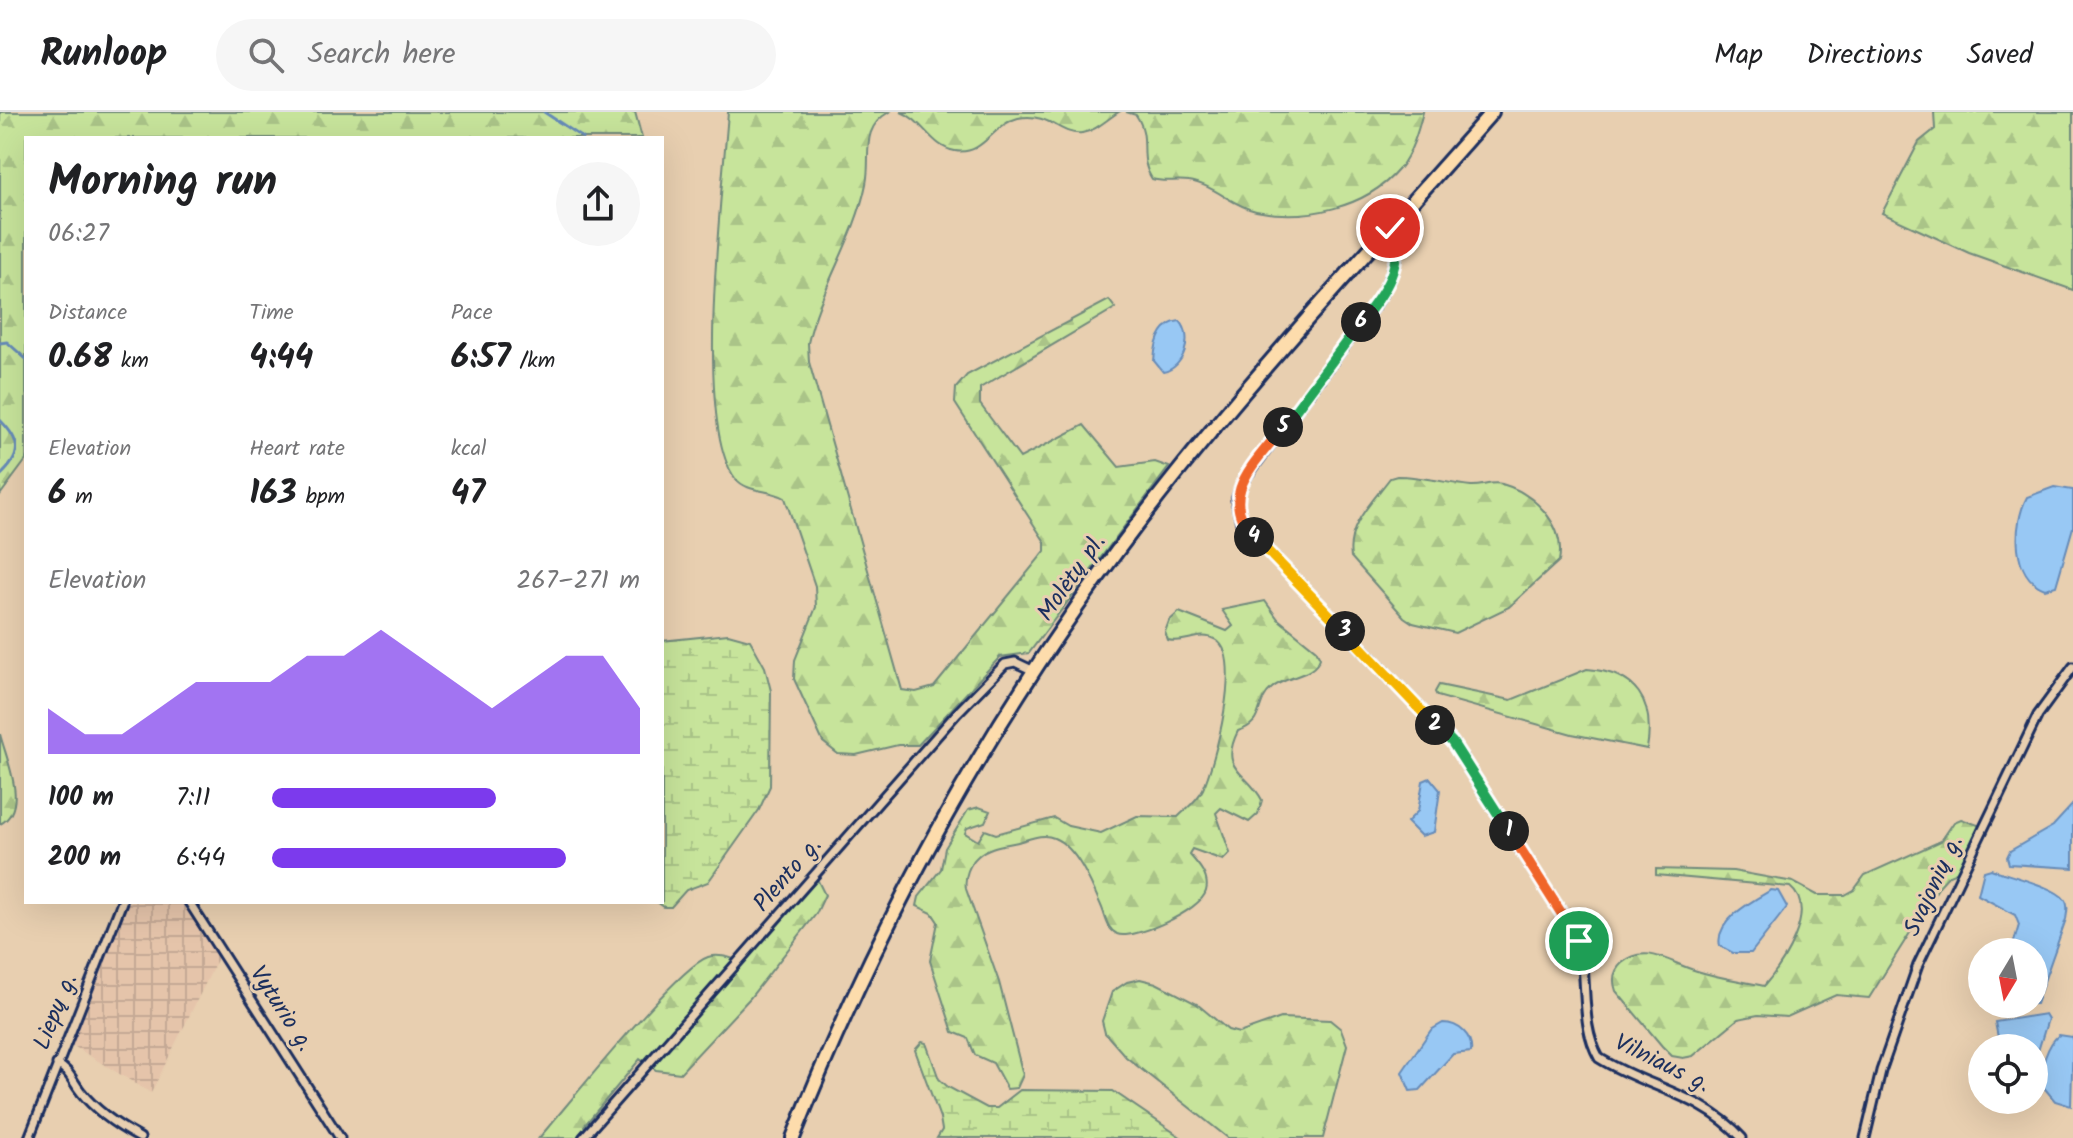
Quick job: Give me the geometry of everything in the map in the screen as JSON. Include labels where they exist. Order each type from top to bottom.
[{"type":"highway","name":"Molėtų pl.","points":[[793,1138],[821,1067],[899,904],[941,825],[1034,671],[1174,476],[1492,112]]},
{"type":"street","name":"Vilniaus g.","points":[[1390,228],[1398,244],[1392,274],[1378,301],[1243,481],[1236,500],[1241,523],[1452,742],[1579,941],[1585,964],[1587,1031],[1599,1058],[1683,1093],[1725,1119],[1742,1138]]},
{"type":"street","name":"Plento g.","points":[[583,1138],[1005,664],[1015,662],[1034,671]]},
{"type":"street","name":"Svajonių g.","points":[[1865,1138],[1881,1071],[1918,965],[2038,715],[2073,667]]},
{"type":"street","name":"Liepų g.","points":[[29,1138],[121,904]]},
{"type":"street","name":"Vyturio g.","points":[[190,904],[340,1138]]},
{"type":"street","points":[[57,1064],[68,1070],[83,1095],[107,1117],[140,1138]]},
{"type":"shaded area","points":[[124,904],[184,904],[218,958],[151,1093],[70,1044]]},
{"type":"green space","points":[[0,112],[635,112],[641,136],[24,136],[24,463],[0,495]]},
{"type":"green space","points":[[728,112],[889,112],[874,126],[870,135],[861,204],[813,323],[808,343],[809,362],[902,690],[916,692],[934,687],[1045,551],[1045,542],[955,403],[956,388],[967,375],[1109,300],[1115,308],[980,388],[980,404],[1020,458],[1084,425],[1119,467],[1155,462],[1169,467],[1029,653],[1000,657],[918,745],[898,745],[856,755],[838,754],[823,742],[794,679],[795,660],[816,607],[815,586],[785,498],[740,483],[722,450],[715,408],[713,358],[717,246]]},
{"type":"green space","points":[[901,112],[1119,112],[1082,133],[1067,131],[1039,118],[1018,118],[1009,121],[974,149],[955,151],[940,144]]},
{"type":"green space","points":[[1126,112],[1423,112],[1408,156],[1399,169],[1370,193],[1334,208],[1275,214],[1239,205],[1198,183],[1152,179],[1145,163],[1141,124],[1136,115]]},
{"type":"green space","points":[[1934,112],[2073,112],[2073,290],[1969,253],[1882,213],[1919,142],[1935,129]]},
{"type":"green space","points":[[1397,476],[1471,486],[1498,483],[1514,488],[1536,503],[1552,523],[1558,535],[1559,561],[1509,607],[1455,633],[1413,623],[1404,617],[1351,557],[1353,535],[1362,514],[1390,478]]},
{"type":"green space","points":[[1265,601],[1278,619],[1316,650],[1320,658],[1312,669],[1272,688],[1266,694],[1256,718],[1247,728],[1238,731],[1231,755],[1233,763],[1262,800],[1258,814],[1249,822],[1221,808],[1216,813],[1230,853],[1223,860],[1192,849],[1189,854],[1202,871],[1207,886],[1201,899],[1165,923],[1137,933],[1117,934],[1109,926],[1083,868],[1070,850],[1054,838],[1040,836],[992,848],[978,856],[970,867],[966,889],[999,982],[1023,1075],[1017,1088],[1007,1089],[993,1063],[975,1055],[968,1038],[953,1032],[930,961],[938,922],[932,913],[917,906],[919,897],[941,869],[945,848],[968,810],[979,807],[990,811],[985,822],[967,828],[965,833],[978,841],[985,830],[996,834],[1054,818],[1068,826],[1101,833],[1137,816],[1178,817],[1198,797],[1208,776],[1224,712],[1227,667],[1224,650],[1210,637],[1168,640],[1165,632],[1169,621],[1179,612],[1227,631],[1233,626],[1222,610]]},
{"type":"green space","points":[[728,634],[750,640],[765,667],[771,691],[770,786],[759,810],[708,882],[686,890],[671,907],[660,904],[664,904],[664,641]]},
{"type":"green space","points":[[1587,669],[1619,676],[1639,692],[1648,717],[1647,749],[1572,734],[1437,696],[1435,692],[1439,685],[1511,700]]},
{"type":"green space","points":[[0,734],[15,795],[9,817],[0,824]]},
{"type":"green space","points":[[1961,819],[1981,826],[1959,871],[1949,875],[1940,885],[1869,998],[1836,995],[1787,1017],[1758,1015],[1738,1019],[1693,1056],[1683,1058],[1672,1056],[1662,1046],[1616,991],[1614,979],[1617,969],[1631,957],[1641,954],[1659,956],[1687,968],[1764,986],[1795,937],[1801,909],[1798,897],[1790,887],[1656,875],[1656,869],[1733,871],[1793,882],[1817,895],[1845,895],[1854,890],[1865,875],[1941,841],[1954,822]]},
{"type":"green space","points":[[817,879],[825,895],[816,914],[750,998],[680,1073],[656,1070],[640,1059],[584,1126],[590,1138],[539,1138],[623,1039],[693,966],[713,956],[744,962]]},
{"type":"green space","points":[[1140,979],[1156,983],[1197,1004],[1228,1030],[1239,1033],[1281,1018],[1330,1020],[1341,1029],[1347,1045],[1323,1138],[1228,1138],[1126,1057],[1105,1033],[1102,1021],[1112,992],[1127,982]]},
{"type":"green space","points":[[922,1042],[926,1043],[939,1079],[987,1108],[997,1108],[1020,1090],[1113,1091],[1182,1138],[937,1138],[942,1130],[940,1118],[915,1050]]},
{"type":"water","points":[[1180,321],[1186,335],[1185,351],[1176,365],[1163,372],[1154,361],[1157,341],[1163,330]]},
{"type":"water","points":[[2054,487],[2073,490],[2073,527],[2056,586],[2045,589],[2034,583],[2021,561],[2019,521],[2027,497]]},
{"type":"water","points":[[1430,778],[1440,790],[1434,832],[1421,836],[1407,822],[1418,811],[1423,781]]},
{"type":"water","points":[[2073,804],[2073,868],[2009,864],[2007,857],[2010,851],[2053,826]]},
{"type":"water","points":[[1991,869],[2031,882],[2065,900],[2066,919],[2048,970],[2048,938],[2015,938],[2019,925],[2015,915],[1978,895],[1984,871]]},
{"type":"water","points":[[1771,890],[1778,891],[1787,907],[1751,953],[1733,953],[1720,946],[1720,937],[1728,920]]},
{"type":"water","points":[[2020,1018],[2048,1019],[2043,1034],[1997,1034],[1995,1022]]},
{"type":"water","points":[[1443,1023],[1454,1025],[1464,1032],[1470,1041],[1471,1052],[1453,1054],[1420,1090],[1410,1091],[1402,1072],[1431,1030]]},
{"type":"water","points":[[2059,1035],[2073,1037],[2071,1106],[2055,1101],[2048,1092],[2048,1050]]},
{"type":"waterway","points":[[544,112],[580,136]]},
{"type":"waterway","points":[[0,343],[7,342],[24,357]]},
{"type":"waterway","points":[[0,420],[12,435],[16,448],[13,461],[0,476]]},
{"type":"route","points":[[1390,228],[1398,244],[1398,255],[1378,301],[1243,481],[1236,500],[1237,510],[1241,523],[1452,742],[1579,941]]}]
